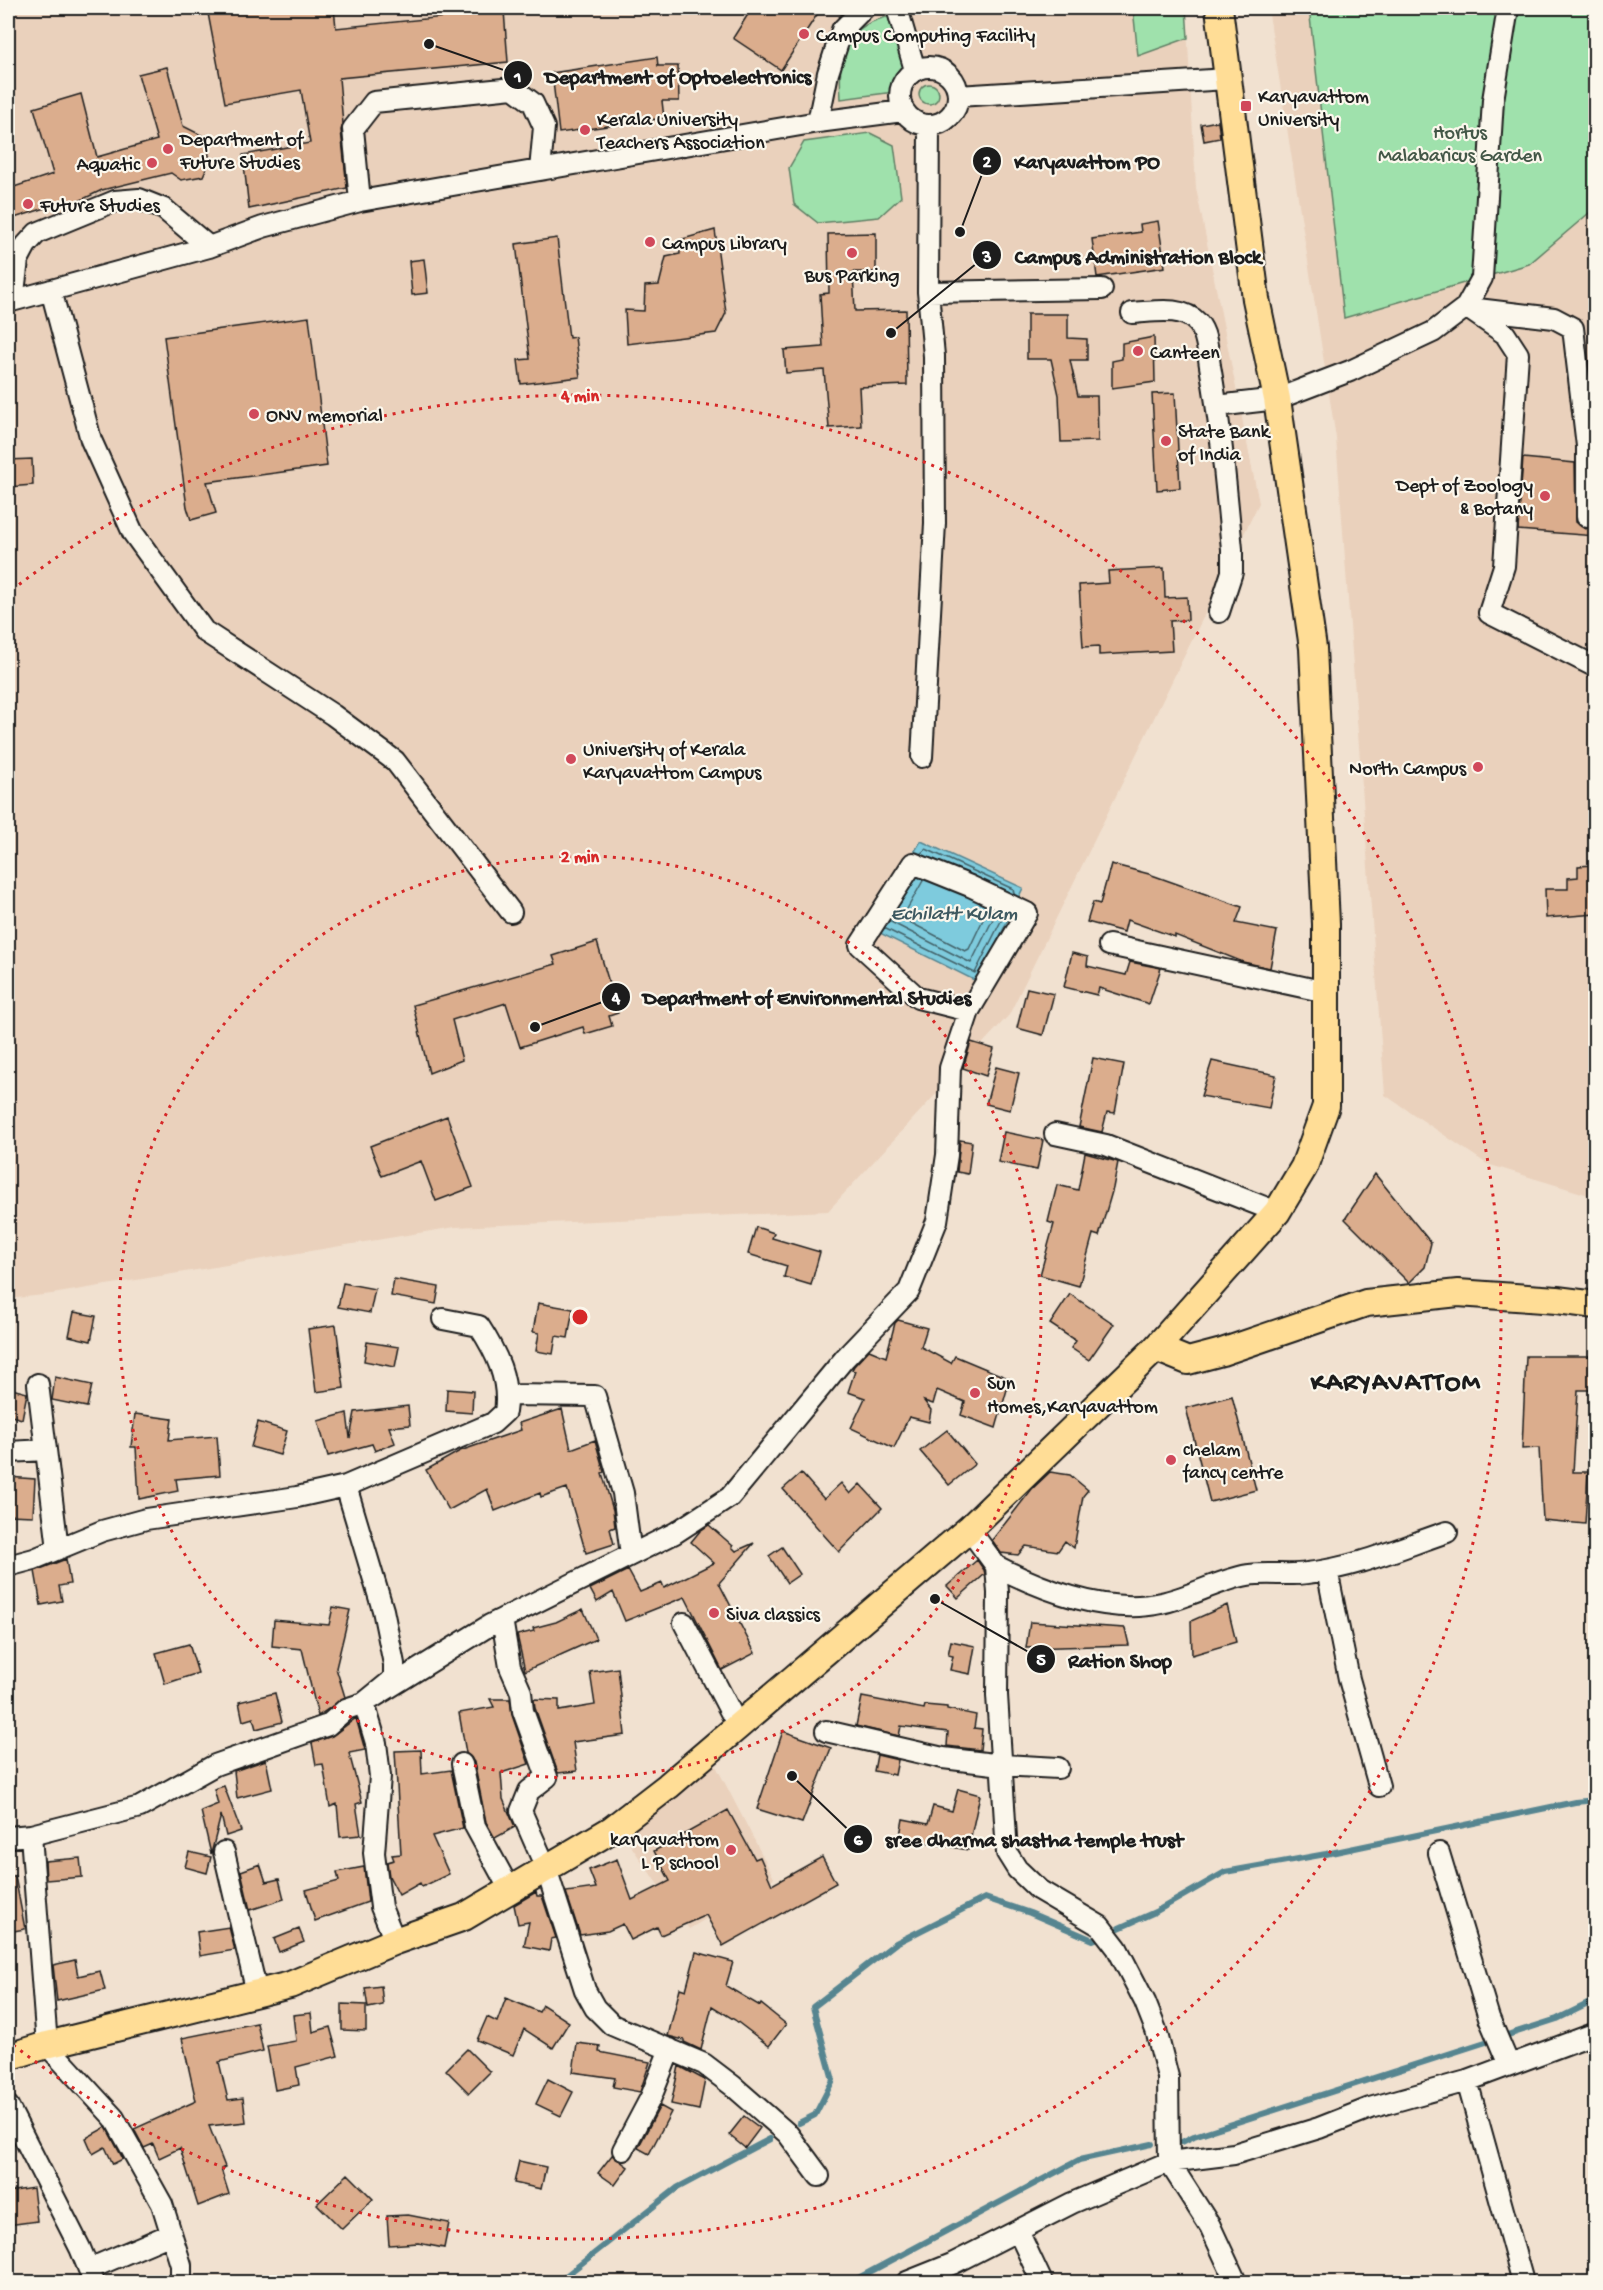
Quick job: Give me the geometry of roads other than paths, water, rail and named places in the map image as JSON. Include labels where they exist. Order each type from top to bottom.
[{"type":"main road","points":[[8,2057],[47,2045],[290,1985],[395,1941],[464,1917],[611,1830],[668,1786],[969,1529],[1156,1348],[1277,1212],[1304,1167],[1326,1106],[1326,924],[1313,648],[1277,399],[1256,299],[1219,8]]},
{"type":"main road","points":[[1156,1348],[1188,1361],[1222,1352],[1366,1303],[1458,1293],[1596,1305]]},
{"type":"street","points":[[818,122],[828,73],[842,30],[864,8]]},
{"type":"street","points":[[897,8],[915,70]]},
{"type":"street","points":[[1217,406],[1277,399],[1350,371],[1433,332],[1466,307],[1482,278],[1493,100],[1508,8]]},
{"type":"street","points":[[925,66],[944,70],[956,86],[958,96],[953,113],[938,124],[929,126],[919,124],[903,111],[900,102],[902,83],[915,70],[925,66]]},
{"type":"street","points":[[958,96],[1227,80]]},
{"type":"street","points":[[360,201],[353,129],[374,102],[513,88],[533,103],[544,127],[540,170]]},
{"type":"street","points":[[209,247],[164,209],[139,199],[115,201],[37,233],[26,245],[18,260],[10,301],[209,247],[263,227],[360,201],[818,122],[903,111]]},
{"type":"street","points":[[922,757],[935,523],[934,356],[928,292],[929,126]]},
{"type":"street","points":[[928,292],[1102,289]]},
{"type":"street","points":[[51,290],[91,440],[133,533],[204,630],[333,715],[396,761],[511,912]]},
{"type":"street","points":[[1466,307],[1554,318],[1573,328],[1587,446],[1587,517]]},
{"type":"street","points":[[1466,307],[1505,334],[1518,354],[1504,566],[1490,613],[1596,667]]},
{"type":"street","points":[[1132,313],[1172,311],[1186,314],[1198,323],[1205,336],[1217,406],[1232,549],[1232,572],[1219,612]]},
{"type":"street","points":[[8,1837],[32,1835],[140,1807],[215,1765],[328,1725],[346,1709],[364,1703],[502,1619],[675,1533],[730,1497],[845,1358],[909,1291],[937,1221],[947,1155],[950,1068],[969,1011],[1027,913],[970,885],[913,863],[860,945],[918,998],[969,1011]]},
{"type":"street","points":[[1109,945],[1326,992]]},
{"type":"street","points":[[1055,1134],[1106,1145],[1277,1212]]},
{"type":"street","points":[[8,1566],[34,1559],[102,1531],[146,1519],[297,1497],[346,1486],[493,1423],[505,1412],[508,1395],[494,1349],[479,1326],[443,1319]]},
{"type":"street","points":[[38,1384],[57,1549]]},
{"type":"street","points":[[508,1395],[595,1396],[623,1493],[631,1555]]},
{"type":"street","points":[[8,1452],[46,1450]]},
{"type":"street","points":[[346,1486],[383,1610],[394,1664],[394,1675],[391,1681],[364,1703]]},
{"type":"street","points":[[969,1529],[996,1566],[1041,1587],[1132,1608],[1162,1603],[1247,1575],[1278,1572],[1305,1574],[1341,1567],[1447,1532]]},
{"type":"street","points":[[996,1566],[997,1695],[1008,1853],[1017,1869],[1039,1890],[1100,1926],[1116,1948],[1145,2002],[1156,2030],[1168,2077],[1166,2102],[1169,2162],[1210,2226],[1236,2283]]},
{"type":"street","points":[[1327,1570],[1349,1679],[1379,1786]]},
{"type":"street","points":[[502,1619],[510,1667],[521,1692],[523,1711],[547,1777],[529,1791],[521,1811],[546,1868],[585,1990],[595,2008],[612,2025],[704,2064],[788,2134],[819,2176]]},
{"type":"street","points":[[684,1623],[738,1726]]},
{"type":"street","points":[[364,1703],[376,1743],[380,1776],[374,1853],[381,1907],[395,1941]]},
{"type":"street","points":[[826,1731],[943,1758],[1002,1766],[1058,1768]]},
{"type":"street","points":[[462,1764],[475,1826],[510,1890]]},
{"type":"street","points":[[32,1835],[47,2045],[114,2118],[162,2204],[181,2265],[181,2283]]},
{"type":"street","points":[[224,1852],[257,1993]]},
{"type":"street","points":[[1439,1852],[1489,2018],[1509,2064]]},
{"type":"street","points":[[908,2283],[952,2264],[1072,2203],[1169,2162],[1234,2154],[1319,2128],[1370,2108],[1467,2080],[1596,2033]]},
{"type":"street","points":[[623,2150],[651,2097],[670,2049]]},
{"type":"street","points":[[1467,2080],[1523,2283]]},
{"type":"street","points":[[8,2106],[92,2276],[171,2234]]},
{"type":"street","points":[[1017,2231],[1042,2283]]},
{"type":"water","name":"Echilatt Kulam","points":[[921,841],[1023,888],[978,982],[868,927]]},
{"type":"waterway","points":[[1119,1928],[1155,1912],[1225,1872],[1326,1854],[1575,1802],[1596,1800]]},
{"type":"waterway","points":[[799,2123],[815,2115],[833,2080],[813,2007],[896,1943],[985,1898],[1030,1913],[1093,1940],[1098,1938]]},
{"type":"waterway","points":[[1182,2142],[1194,2136],[1557,2019],[1596,2000]]},
{"type":"waterway","points":[[558,2282],[677,2188],[770,2139]]},
{"type":"waterway","points":[[851,2282],[1079,2160],[1152,2144]]},
{"type":"place","name":"Campus Computing Facility","points":[[804,34]]},
{"type":"place","name":"Department of Optoelectronics","points":[[429,44]]},
{"type":"place","name":"Karyavattom University","points":[[1246,106]]},
{"type":"place","name":"Kerala University Teachers Association","points":[[585,130]]},
{"type":"place","name":"Department of Future Studies","points":[[168,149]]},
{"type":"place","name":"Aquatic","points":[[152,163]]},
{"type":"place","name":"Future Studies","points":[[28,204]]},
{"type":"place","name":"Karyavattom PO","points":[[960,232]]},
{"type":"place","name":"Campus Library","points":[[650,242]]},
{"type":"place","name":"Bus Parking","points":[[852,253]]},
{"type":"place","name":"Campus Administration Block","points":[[891,333]]},
{"type":"place","name":"Canteen","points":[[1138,351]]},
{"type":"place","name":"ONV memorial","points":[[254,414]]},
{"type":"place","name":"State Bank of India","points":[[1166,441]]},
{"type":"place","name":"Dept of Zoology & Botany","points":[[1545,496]]},
{"type":"place","name":"University of Kerala Karyavattom Campus","points":[[571,759]]},
{"type":"place","name":"North Campus","points":[[1478,767]]},
{"type":"place","name":"Department of Environmental Studies","points":[[535,1027]]},
{"type":"place","name":"Sun Homes,Karyavattom","points":[[975,1393]]},
{"type":"place","name":"chelam fancy centre","points":[[1171,1460]]},
{"type":"place","name":"Ration Shop","points":[[935,1599]]},
{"type":"place","name":"Siva classics","points":[[714,1613]]},
{"type":"place","name":"sree dharma shastha temple trust","points":[[792,1776]]},
{"type":"place","name":"karyavattom L P school","points":[[731,1850]]},
{"type":"district","name":"KARYAVATTOM","points":[[1396,1380]]},
{"type":"park label","name":"Hortus Malabaricus Garden","points":[[1460,142]]}]
